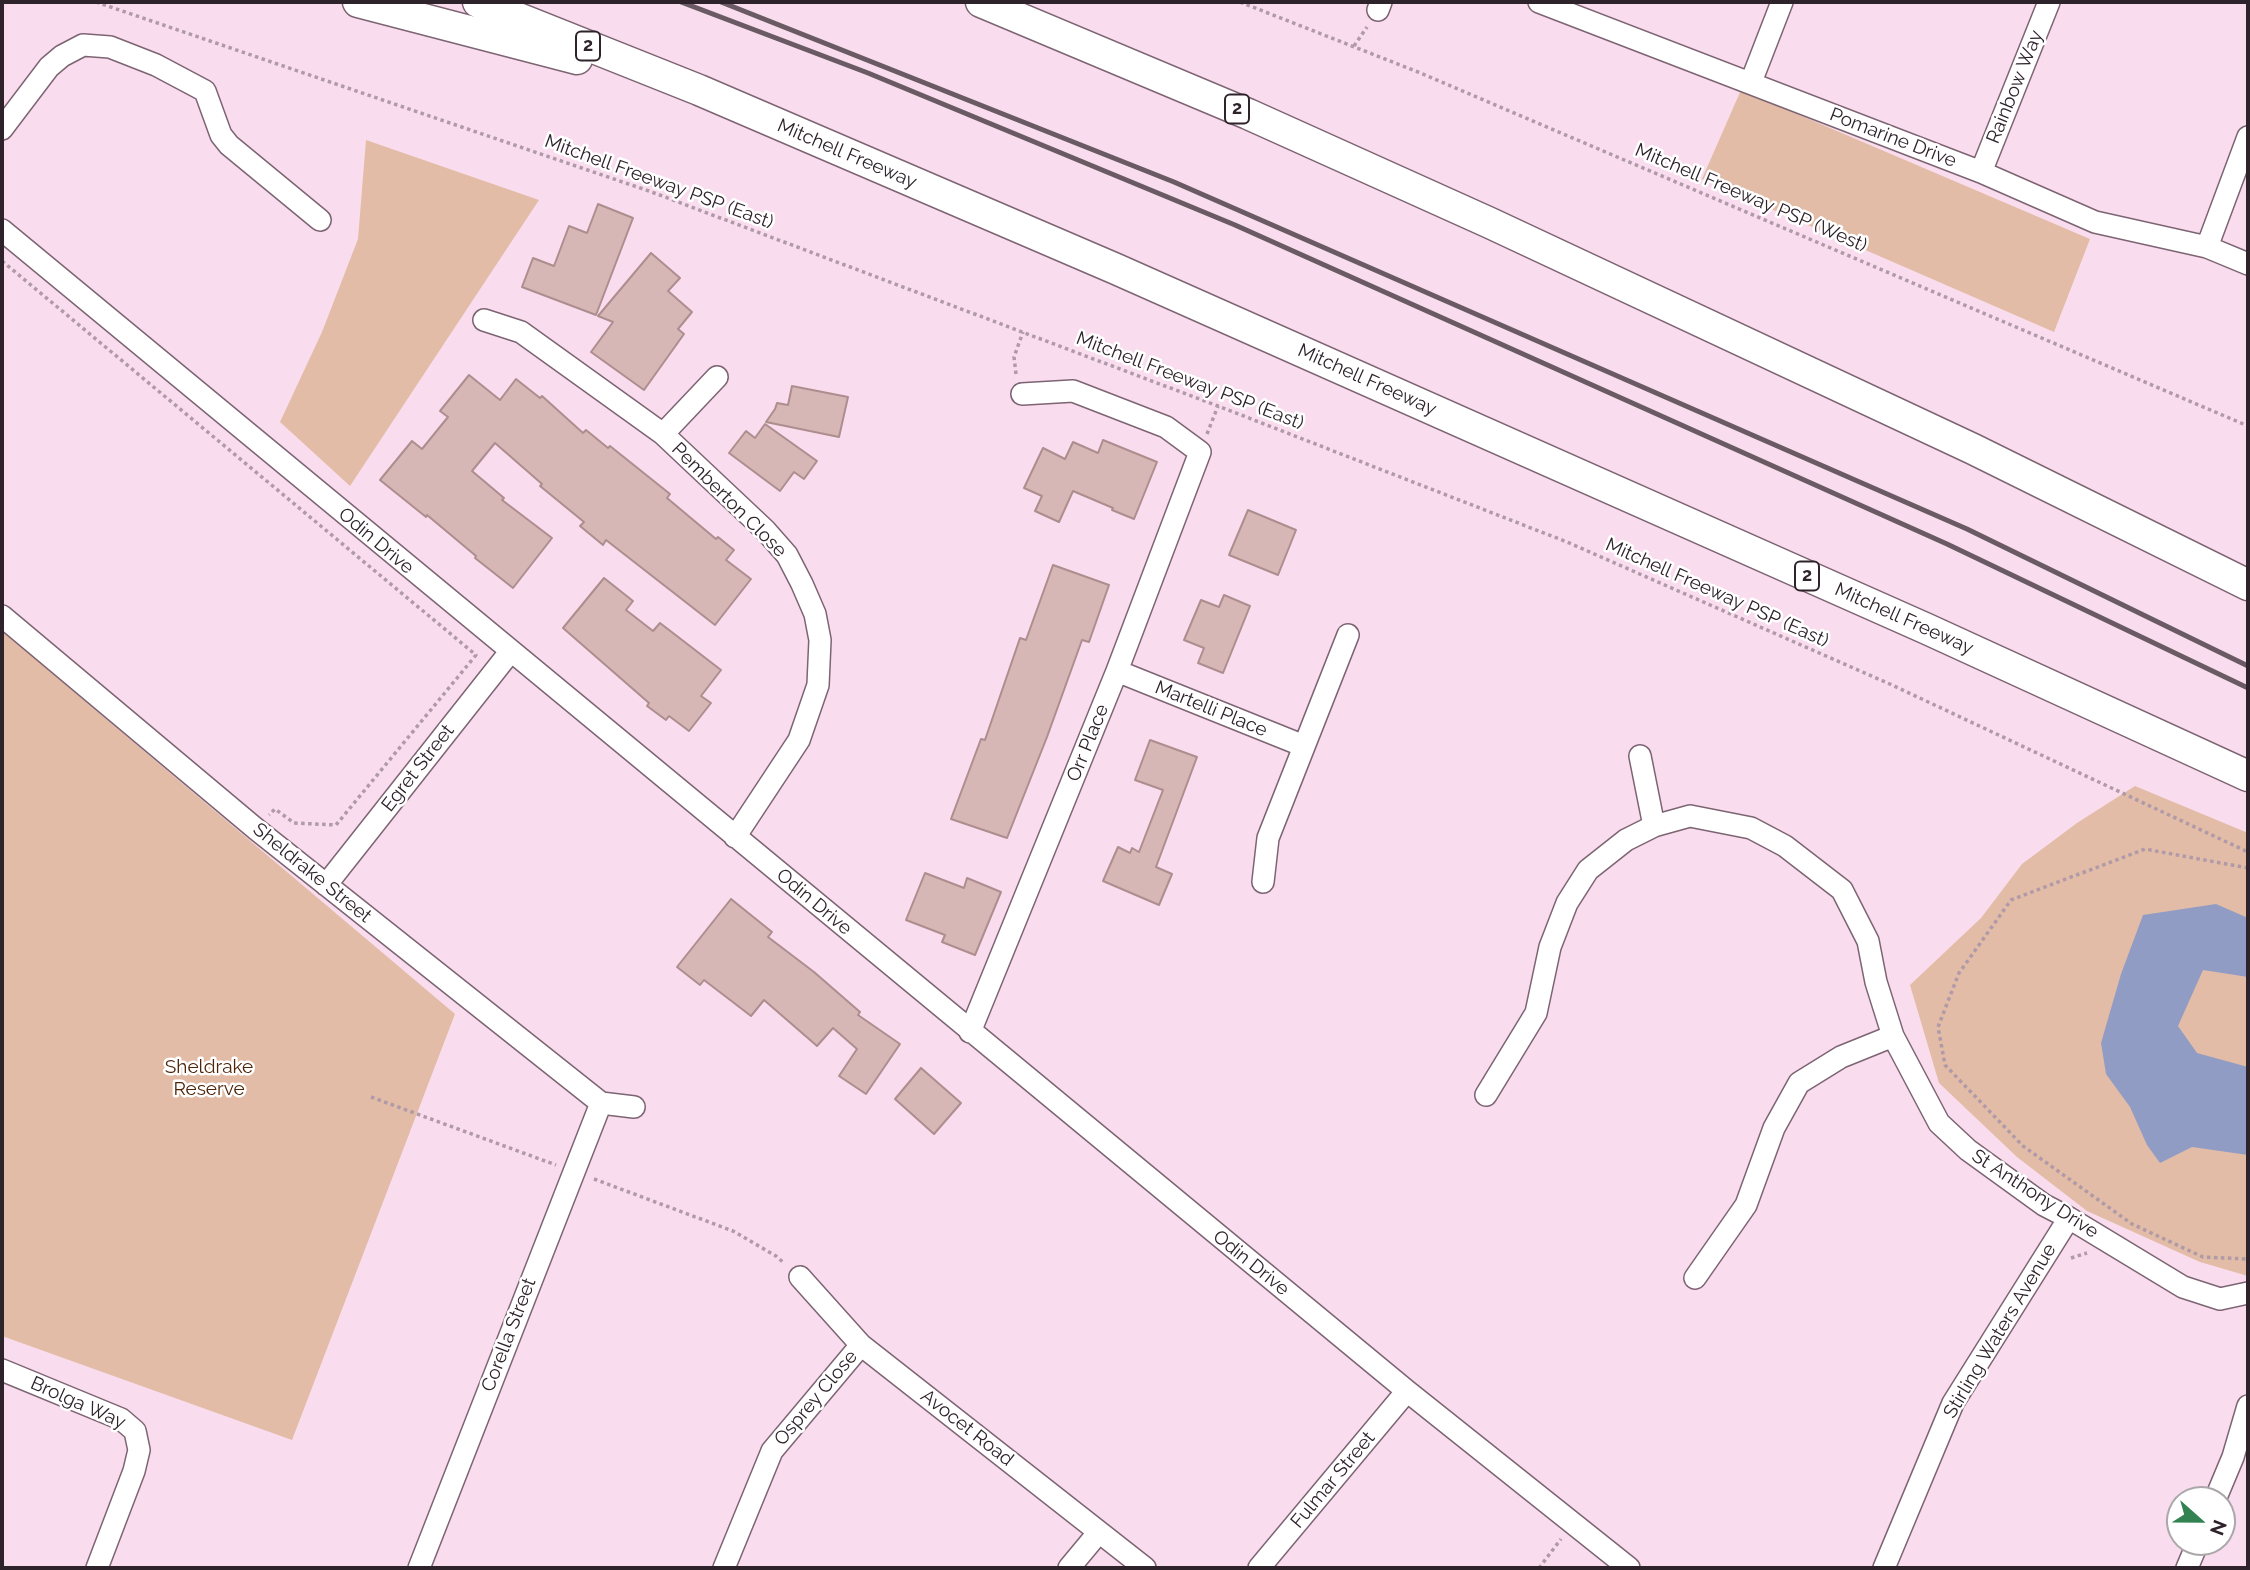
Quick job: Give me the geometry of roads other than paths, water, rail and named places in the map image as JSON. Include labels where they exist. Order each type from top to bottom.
[{"type":"highway","points":[[358,2],[699,90]]},
{"type":"highway","name":"Mitchell Freeway","points":[[478,2],[699,90],[1116,269],[1914,624],[2248,776]]},
{"type":"highway","name":"2","points":[[981,2],[1248,114],[1490,223],[1973,449],[2248,584]]},
{"type":"street","name":"Pomarine Drive","points":[[1539,2],[1981,172],[2095,222],[2207,247],[2248,264]]},
{"type":"street","points":[[1751,82],[1782,2]]},
{"type":"street","name":"Rainbow Way","points":[[1981,172],[2049,2]]},
{"type":"street","points":[[2,129],[49,67],[62,56],[83,46],[110,47],[156,65],[205,91],[221,135],[229,145],[320,220]]},
{"type":"street","points":[[2207,247],[2248,137]]},
{"type":"street","name":"Odin Drive","points":[[2,230],[1406,1391],[1629,1568]]},
{"type":"street","name":"Pemberton Close","points":[[484,320],[521,332],[663,434],[765,530],[786,555],[802,584],[818,627],[818,685],[809,716],[787,760],[736,837]]},
{"type":"street","points":[[663,434],[717,377]]},
{"type":"street","name":"Orr Place","points":[[970,1032],[1117,671],[1199,452],[1166,427],[1073,391],[1024,394]]},
{"type":"street","name":"Sheldrake Street","points":[[2,616],[256,829],[601,1103],[634,1108]]},
{"type":"street","points":[[1263,882],[1268,838],[1348,635]]},
{"type":"street","name":"Egret Street","points":[[326,885],[510,652]]},
{"type":"street","name":"Martelli Place","points":[[1117,671],[1304,746]]},
{"type":"street","points":[[1640,756],[1654,826]]},
{"type":"street","name":"St Anthony Drive","points":[[1486,1095],[1536,1013],[1550,947],[1567,903],[1588,870],[1626,840],[1654,826],[1690,816],[1751,828],[1785,846],[1842,890],[1868,941],[1876,982],[1894,1036],[1938,1123],[1968,1150],[2044,1205],[2069,1217],[2183,1287],[2220,1299],[2248,1293]]},
{"type":"street","points":[[1695,1278],[1746,1205],[1773,1128],[1799,1083],[1842,1056],[1894,1036]]},
{"type":"street","name":"Corella Street","points":[[419,1568],[601,1103]]},
{"type":"street","name":"Stirling Waters Avenue","points":[[1886,1567],[1953,1402],[2069,1217]]},
{"type":"street","name":"Avocet Road","points":[[800,1278],[861,1345],[1145,1568]]},
{"type":"street","name":"Osprey Close","points":[[724,1568],[772,1451],[861,1345]]},
{"type":"street","name":"Brolga Way","points":[[2,1370],[121,1419],[135,1431],[139,1450],[134,1471],[97,1568]]},
{"type":"street","name":"Fulmar Street","points":[[1259,1568],[1406,1391]]},
{"type":"street","points":[[2221,1486],[2233,1457],[2248,1406]]},
{"type":"street","points":[[1069,1568],[1099,1532]]},
{"type":"water","points":[[2216,904],[2248,918],[2248,977],[2203,970],[2178,1026],[2197,1053],[2248,1067],[2248,1155],[2192,1147],[2160,1163],[2147,1145],[2130,1107],[2106,1074],[2101,1043],[2121,974],[2143,915]]},
{"type":"railway","points":[[681,2],[868,73],[1235,225],[1947,544],[2248,688]]},
{"type":"railway","points":[[721,2],[1174,182],[1967,529],[2248,666]]},
{"type":"park label","name":"Sheldrake Reserve","points":[[209,1078]]}]
